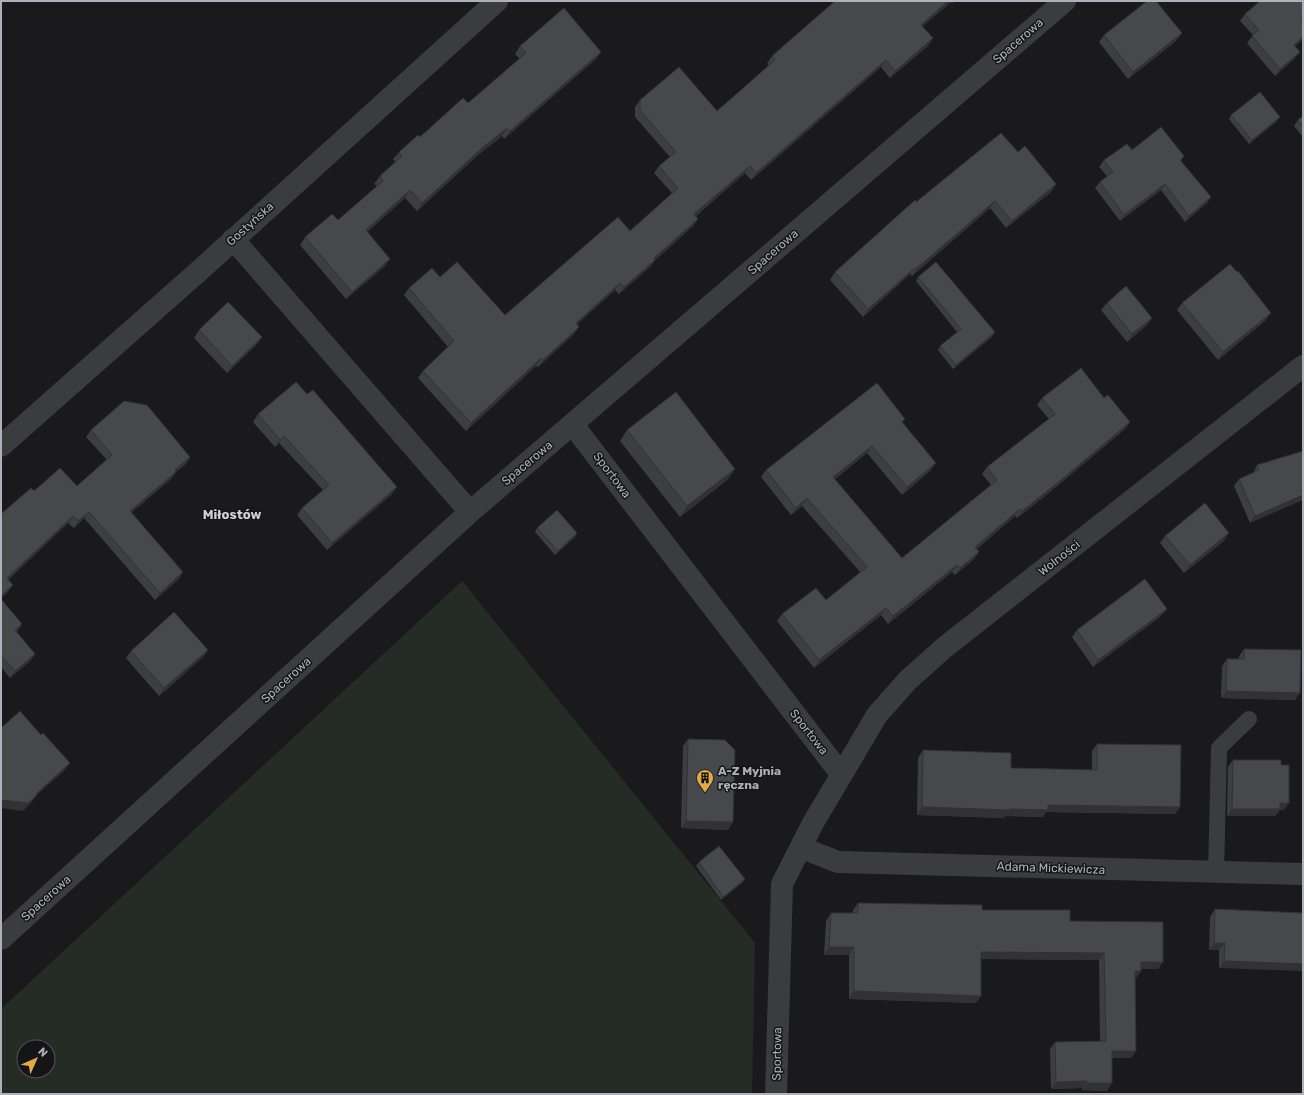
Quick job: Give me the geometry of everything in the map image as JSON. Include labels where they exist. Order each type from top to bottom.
[{"type":"street","name":"Gostyńska","points":[[1,446],[497,1]]},
{"type":"street","name":"Spacerowa","points":[[1,940],[470,512],[1065,1]]},
{"type":"street","points":[[233,239],[470,512]]},
{"type":"street","name":"Wolności","points":[[841,774],[877,715],[908,680],[945,647],[1303,366]]},
{"type":"street","name":"Sportowa","points":[[573,425],[841,774],[813,823],[802,848],[782,884],[776,1094]]},
{"type":"street","name":"Adama Mickiewicza","points":[[802,848],[838,862],[1216,873],[1303,874]]},
{"type":"lane","points":[[1216,873],[1219,748],[1249,719]]},
{"type":"shaded area","points":[[462,581],[755,943],[752,1094],[1,1094],[1,1009]]},
{"type":"building","points":[[835,1],[948,1],[921,25],[933,38],[895,71],[886,60],[756,173],[750,166],[694,214],[698,219],[654,258],[655,260],[624,287],[620,283],[576,323],[579,327],[543,360],[541,358],[471,423],[423,371],[454,341],[409,288],[432,268],[440,277],[457,262],[505,315],[618,217],[630,231],[678,188],[659,166],[676,152],[640,110],[640,100],[679,67],[717,111],[775,60],[772,56]]},
{"type":"building","points":[[1147,1],[1156,1],[1182,33],[1133,72],[1104,35]]},
{"type":"building","points":[[1260,1],[1303,1],[1303,20],[1301,21],[1303,23],[1303,37],[1294,45],[1300,52],[1280,69],[1252,36],[1259,30],[1245,14]]},
{"type":"building","points":[[564,8],[601,52],[510,131],[507,128],[482,148],[422,203],[410,190],[366,230],[390,259],[352,292],[305,237],[332,214],[338,220],[383,181],[380,176],[402,156],[399,152],[418,135],[420,137],[463,98],[468,103],[526,53],[520,46]]},
{"type":"building","points":[[1260,92],[1280,117],[1252,140],[1231,115]]},
{"type":"building","points":[[1303,116],[1303,126],[1298,120]]},
{"type":"building","points":[[1161,127],[1184,156],[1180,160],[1211,197],[1189,216],[1165,184],[1124,215],[1100,182],[1113,172],[1104,160],[1127,144],[1132,150]]},
{"type":"building","points":[[1001,133],[1018,152],[1025,146],[1056,184],[1012,221],[995,201],[868,309],[835,272],[915,200],[916,202]]},
{"type":"building","points":[[936,262],[995,332],[956,365],[940,346],[961,329],[918,277]]},
{"type":"building","points":[[1230,264],[1237,272],[1238,271],[1271,313],[1223,352],[1182,303]]},
{"type":"building","points":[[1126,286],[1152,318],[1132,334],[1107,303]]},
{"type":"building","points":[[228,302],[262,337],[232,366],[199,330]]},
{"type":"building","points":[[1081,368],[1104,398],[1108,395],[1130,422],[1055,485],[1022,511],[1020,509],[975,547],[979,552],[960,568],[957,565],[893,616],[886,608],[819,660],[782,614],[816,588],[826,600],[867,567],[807,498],[796,508],[766,470],[877,383],[905,419],[902,422],[936,463],[907,487],[872,446],[833,477],[902,558],[997,480],[987,467],[1055,414],[1042,398]]},
{"type":"building","points":[[296,382],[307,394],[313,390],[397,487],[332,543],[302,508],[329,485],[284,436],[280,440],[258,414]]},
{"type":"building","points":[[676,392],[735,469],[687,506],[627,430]]},
{"type":"building","points":[[124,401],[147,405],[190,457],[175,470],[176,472],[130,511],[183,572],[160,593],[89,512],[78,521],[73,516],[7,578],[13,585],[1,596],[1,514],[31,488],[34,491],[60,468],[77,486],[112,455],[91,430]]},
{"type":"building","points":[[1303,451],[1303,495],[1255,516],[1239,479],[1259,470],[1257,465]]},
{"type":"building","points":[[1205,503],[1229,533],[1190,565],[1165,536]]},
{"type":"building","points":[[557,510],[577,533],[558,551],[537,528]]},
{"type":"building","points":[[1145,579],[1167,609],[1098,660],[1077,630]]},
{"type":"building","points":[[1,599],[22,624],[15,630],[35,654],[15,671],[1,655]]},
{"type":"building","points":[[174,612],[208,650],[164,688],[131,651]]},
{"type":"building","points":[[1244,649],[1301,650],[1300,693],[1226,691],[1227,659],[1244,659]]},
{"type":"building","points":[[20,711],[41,735],[43,733],[70,763],[28,803],[1,800],[1,728]]},
{"type":"building","name":"A-Z Myjnia ręczna","points":[[688,739],[725,740],[735,750],[733,822],[686,821]]},
{"type":"building","points":[[1097,744],[1181,745],[1180,807],[1048,805],[1048,810],[1010,810],[922,807],[923,750],[1011,753],[1011,768],[1097,770]]},
{"type":"building","points":[[1233,760],[1281,760],[1281,765],[1289,765],[1289,803],[1280,803],[1280,809],[1232,809]]},
{"type":"building","points":[[719,846],[745,879],[723,897],[699,862]]},
{"type":"building","points":[[858,903],[982,905],[982,910],[1070,910],[1070,921],[1163,922],[1163,962],[1141,962],[1141,971],[1135,971],[1136,1051],[1112,1051],[1112,1083],[1087,1083],[1087,1081],[1056,1082],[1055,1042],[1106,1041],[1104,953],[981,952],[981,996],[854,991],[854,947],[829,947],[831,913],[858,913]]},
{"type":"building","points":[[1215,909],[1303,913],[1303,964],[1224,961],[1225,943],[1214,943]]},
{"type":"place","name":"A-Z Myjnia ręczna","points":[[705,793]]},
{"type":"district","name":"Miłostów","points":[[232,514]]}]
